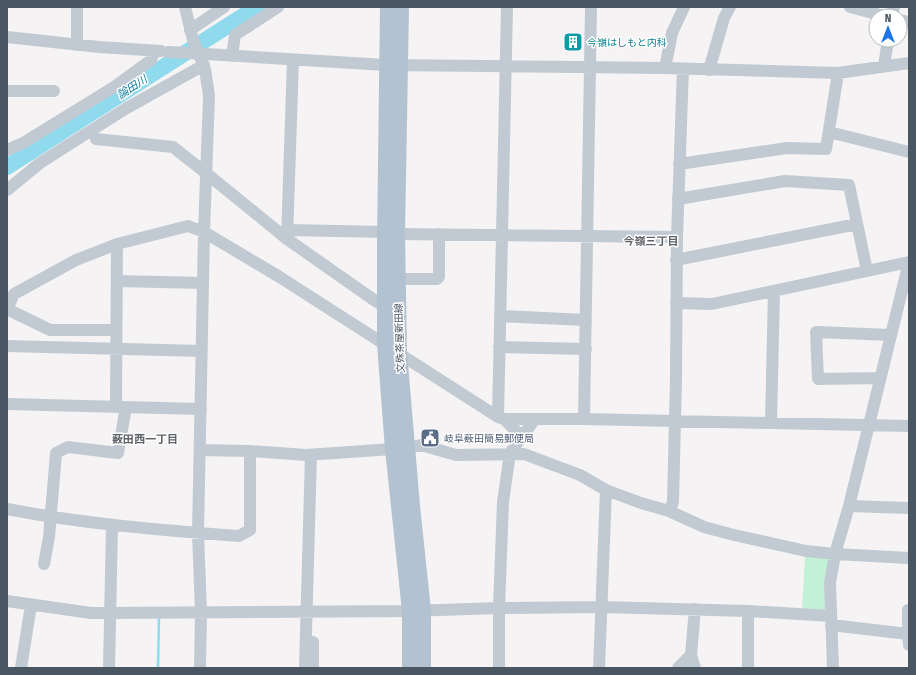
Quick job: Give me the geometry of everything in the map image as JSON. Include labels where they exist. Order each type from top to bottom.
[{"type":"main road","name":"文殊茶屋新田線","points":[[388,7],[393,65],[391,233],[385,307],[385,344],[400,448],[423,668]]},
{"type":"main road","name":"文殊茶屋新田線","points":[[393,65],[401,7]]},
{"type":"main road","name":"文殊茶屋新田線","points":[[391,233],[397,280],[400,448]]},
{"type":"main road","name":"文殊茶屋新田線","points":[[410,668],[417,610]]},
{"type":"street","points":[[77,45],[78,7]]},
{"type":"street","points":[[185,7],[193,40],[204,60],[209,96],[204,232],[198,533],[201,612],[200,668]]},
{"type":"street","points":[[190,30],[224,7]]},
{"type":"street","points":[[232,56],[235,35],[278,7]]},
{"type":"street","points":[[501,418],[499,347],[507,7]]},
{"type":"street","points":[[584,419],[591,7]]},
{"type":"street","points":[[665,68],[672,33],[684,7]]},
{"type":"street","points":[[709,70],[724,18],[730,7]]},
{"type":"street","points":[[850,7],[868,12]]},
{"type":"street","points":[[7,37],[77,45],[168,52],[204,60],[232,56],[393,65],[665,68],[838,73],[909,63]]},
{"type":"street","points":[[884,66],[887,48]]},
{"type":"street","points":[[7,150],[23,143],[114,87],[151,60],[154,51]]},
{"type":"street","points":[[7,190],[40,163],[204,60]]},
{"type":"street","points":[[287,234],[293,60]]},
{"type":"street","points":[[669,511],[673,502],[676,260],[683,69]]},
{"type":"street","points":[[679,164],[787,148],[826,149],[838,73]]},
{"type":"street","points":[[7,91],[54,91]]},
{"type":"street","points":[[829,132],[909,152]]},
{"type":"street","points":[[96,139],[173,147],[385,307]]},
{"type":"street","points":[[678,199],[785,181],[849,185],[867,271]]},
{"type":"street","points":[[676,260],[857,224]]},
{"type":"street","points":[[116,330],[50,330],[7,309],[11,290],[76,260],[117,244],[188,226],[204,232],[278,276],[399,352],[501,418],[522,437]]},
{"type":"street","points":[[287,234],[391,233],[677,237]]},
{"type":"street","points":[[397,280],[437,279],[439,277],[439,234]]},
{"type":"street","points":[[44,564],[49,537],[56,453],[68,446],[118,453],[121,407],[116,349],[117,244]]},
{"type":"street","points":[[676,303],[712,304],[909,262],[835,554],[830,584],[833,668]]},
{"type":"street","points":[[117,281],[203,283]]},
{"type":"street","points":[[771,423],[774,291]]},
{"type":"street","points":[[500,316],[586,320]]},
{"type":"street","points":[[49,347],[50,330]]},
{"type":"street","points":[[880,378],[818,379],[816,332],[891,335]]},
{"type":"street","points":[[7,346],[202,351]]},
{"type":"street","points":[[499,347],[586,349]]},
{"type":"street","points":[[7,404],[201,409]]},
{"type":"street","points":[[501,418],[909,426]]},
{"type":"street","points":[[499,668],[499,608],[503,502],[510,453],[535,418]]},
{"type":"street","points":[[200,450],[250,451],[311,455],[422,445],[456,455],[510,453],[524,454],[580,475],[606,490],[641,503],[669,511],[704,526],[730,534],[806,551],[909,558]]},
{"type":"street","points":[[7,509],[50,518],[112,526],[239,536],[250,530],[250,451]]},
{"type":"street","points":[[311,455],[310,611],[313,668]]},
{"type":"street","points":[[600,668],[606,490]]},
{"type":"street","points":[[848,506],[909,508]]},
{"type":"street","points":[[109,668],[112,526]]},
{"type":"street","points":[[7,602],[91,613],[110,614],[602,607],[748,611],[831,620],[908,639],[909,610]]},
{"type":"street","points":[[21,668],[31,605]]},
{"type":"street","points":[[694,668],[691,656],[695,609]]},
{"type":"street","points":[[304,668],[310,611]]},
{"type":"street","points":[[748,611],[748,668]]},
{"type":"street","points":[[678,668],[691,656]]},
{"type":"green space","points":[[805,555],[832,558],[826,612],[802,612]]},
{"type":"waterway","name":"論田川","points":[[7,167],[257,7]]},
{"type":"waterway","points":[[158,668],[159,618]]},
{"type":"place","name":"今嶺はしもと内科","points":[[573,42]]},
{"type":"place","name":"岐阜薮田簡易郵便局","points":[[430,438]]},
{"type":"district","name":"今嶺三丁目","points":[[651,241]]},
{"type":"district","name":"薮田西一丁目","points":[[145,439]]}]
